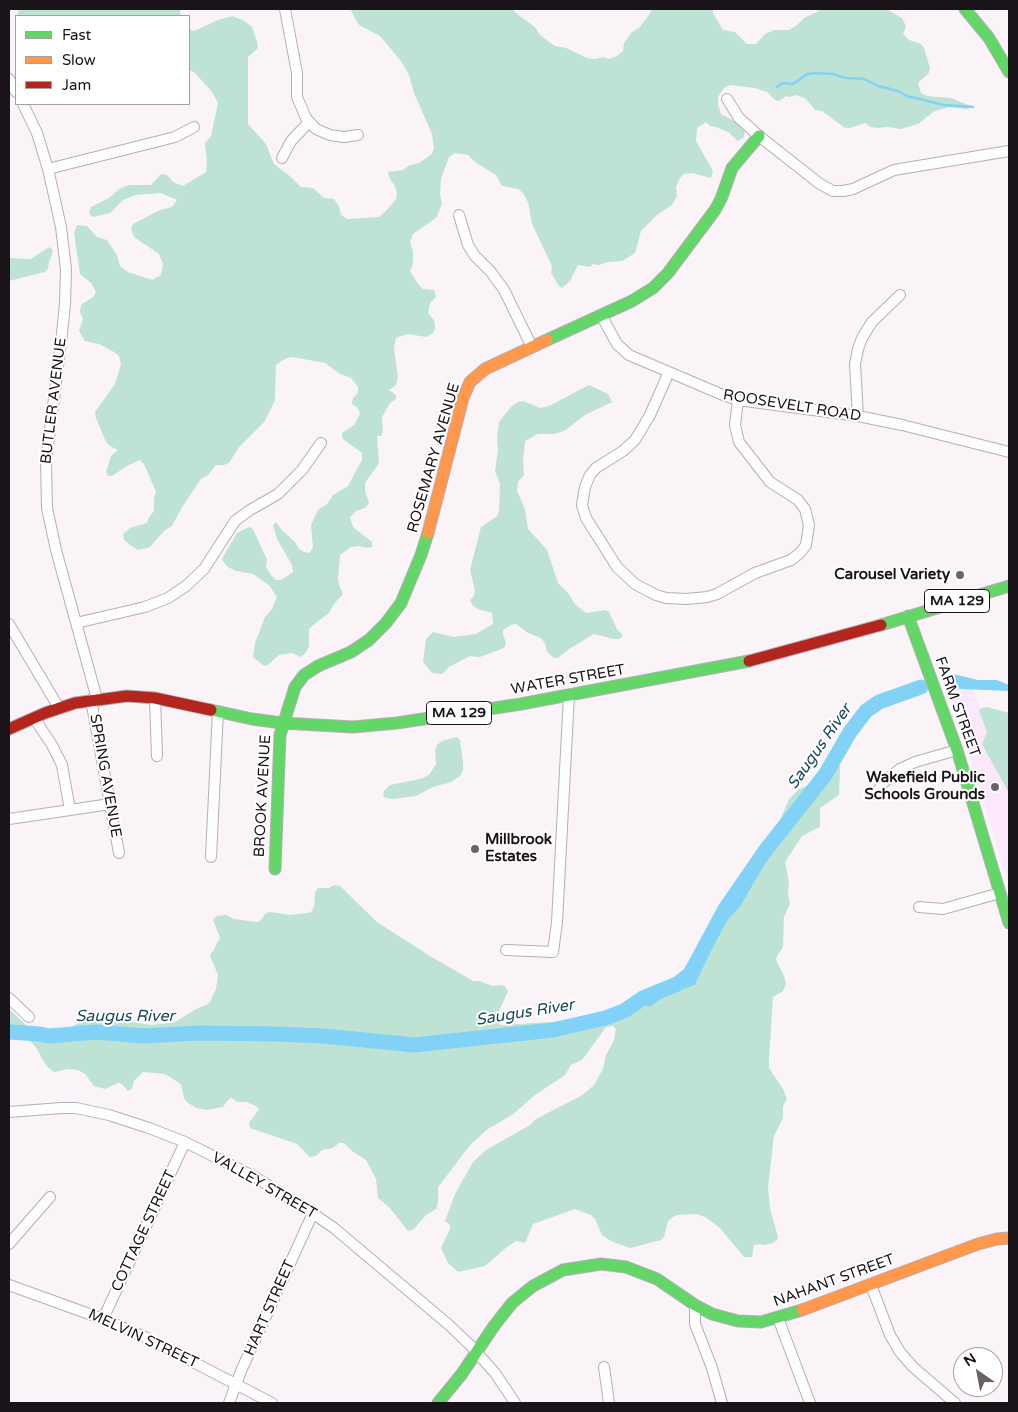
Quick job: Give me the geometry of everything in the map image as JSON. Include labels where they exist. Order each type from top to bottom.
[{"type":"main road","points":[[965,9],[989,38],[1009,72]]},
{"type":"main road","name":"ROSEMARY AVENUE","points":[[282,724],[295,687],[304,675],[318,666],[343,657],[360,647],[378,633],[394,614],[421,555],[432,521],[463,398],[468,385],[476,375],[644,294],[663,278],[717,206],[734,164],[759,136]]},
{"type":"main road","name":"WATER STREET","points":[[9,729],[59,708],[94,699],[122,697],[155,698],[282,724],[342,727],[384,724],[570,695],[758,660],[1009,586]]},
{"type":"main road","name":"FARM STREET","points":[[908,616],[957,750],[1009,923]]},
{"type":"main road","name":"BROOK AVENUE","points":[[275,869],[282,724]]},
{"type":"main road","name":"NAHANT STREET","points":[[438,1403],[477,1353],[504,1312],[532,1286],[554,1274],[574,1267],[601,1264],[638,1271],[664,1283],[695,1305],[712,1314],[738,1321],[761,1322],[778,1318],[871,1285],[978,1244],[1009,1238]]},
{"type":"street","points":[[285,9],[297,73],[297,96],[308,122],[316,129],[330,136],[358,135]]},
{"type":"street","points":[[9,79],[15,90]]},
{"type":"street","points":[[727,99],[739,118],[759,136],[820,184],[828,189],[838,191],[853,189],[894,170],[1009,151]]},
{"type":"street","name":"BUTLER AVENUE","points":[[23,105],[36,133],[48,170],[66,269],[61,343],[46,461],[46,496],[54,540],[94,699]]},
{"type":"street","points":[[282,158],[291,141],[308,122]]},
{"type":"street","points":[[48,170],[177,137],[194,127]]},
{"type":"street","points":[[459,214],[468,246],[501,284],[532,347]]},
{"type":"street","points":[[858,416],[855,364],[858,349],[862,338],[872,322],[900,295]]},
{"type":"street","name":"ROOSEVELT ROAD","points":[[601,315],[617,344],[632,358],[723,395],[738,400],[858,416],[902,424],[1009,452]]},
{"type":"street","points":[[668,374],[650,415],[635,440],[624,451],[596,468],[590,475],[585,487],[582,505],[586,518],[616,567],[635,584],[656,595],[666,598],[696,599],[717,594],[756,573],[791,560],[806,545],[810,525],[802,504],[770,482],[739,442],[736,425],[738,400]]},
{"type":"street","points":[[76,623],[144,607],[168,598],[186,586],[204,569],[235,521],[278,494],[302,470],[321,443]]},
{"type":"street","points":[[9,624],[59,708]]},
{"type":"street","points":[[506,950],[553,952],[557,922],[570,695]]},
{"type":"street","points":[[155,698],[157,756]]},
{"type":"street","name":"SPRING AVENUE","points":[[94,699],[110,804],[120,853]]},
{"type":"street","points":[[211,857],[218,711]]},
{"type":"street","points":[[34,718],[52,745],[62,765],[70,810]]},
{"type":"street","points":[[876,794],[884,782],[900,769],[915,762],[957,750]]},
{"type":"street","points":[[9,819],[110,804]]},
{"type":"street","points":[[919,907],[942,910],[1000,893]]},
{"type":"street","points":[[9,998],[29,1017]]},
{"type":"street","name":"VALLEY STREET","points":[[9,1112],[48,1108],[76,1108],[128,1120],[185,1142],[255,1177],[313,1213],[346,1238],[449,1325],[501,1381],[514,1403]]},
{"type":"street","name":"COTTAGE STREET","points":[[103,1319],[185,1142]]},
{"type":"street","points":[[9,1244],[50,1197]]},
{"type":"street","name":"HART STREET","points":[[229,1403],[313,1213]]},
{"type":"street","name":"MELVIN STREET","points":[[9,1285],[103,1319],[145,1337],[272,1403]]},
{"type":"street","points":[[871,1285],[890,1335],[900,1352],[913,1367],[955,1403]]},
{"type":"street","points":[[695,1305],[695,1324],[712,1368],[722,1403]]},
{"type":"street","points":[[778,1318],[810,1403]]},
{"type":"street","points":[[604,1367],[609,1403]]},
{"type":"shaded area","name":"Wakefield Public Schools Grounds","points":[[956,685],[972,688],[1000,752],[1009,754],[1009,884],[951,694],[957,692]]},
{"type":"green space","points":[[19,9],[180,9],[181,15],[17,15]]},
{"type":"green space","points":[[350,9],[512,9],[555,46],[566,48],[587,58],[604,57],[608,59],[617,56],[623,51],[624,43],[632,32],[639,28],[652,9],[713,9],[713,13],[723,30],[735,32],[747,44],[756,44],[765,34],[774,30],[789,30],[804,18],[820,9],[886,9],[902,18],[906,26],[903,34],[909,40],[921,44],[924,48],[930,68],[929,73],[918,83],[921,93],[927,96],[951,98],[973,107],[967,109],[949,107],[938,110],[918,124],[901,129],[870,127],[865,123],[845,128],[822,111],[815,110],[806,99],[797,95],[786,96],[779,101],[775,100],[767,92],[755,88],[730,85],[724,88],[718,97],[718,105],[721,114],[736,122],[745,130],[744,137],[738,141],[728,132],[710,126],[706,122],[697,128],[696,141],[713,171],[711,178],[692,173],[684,174],[676,187],[677,196],[672,205],[658,214],[641,231],[635,253],[622,261],[599,265],[593,264],[590,267],[578,265],[570,281],[562,288],[551,273],[552,266],[532,224],[528,202],[523,193],[518,189],[502,186],[496,175],[475,162],[468,155],[455,153],[449,157],[441,179],[440,195],[442,203],[437,217],[413,234],[410,242],[413,251],[413,264],[410,271],[423,289],[434,290],[436,297],[430,303],[428,313],[434,320],[435,328],[433,333],[426,337],[408,334],[396,338],[394,348],[398,378],[396,385],[389,390],[396,395],[396,399],[390,403],[382,417],[383,431],[381,436],[377,436],[379,463],[365,483],[365,491],[369,503],[365,508],[356,511],[350,517],[353,527],[372,542],[372,547],[351,547],[340,555],[338,578],[343,594],[329,613],[309,629],[309,646],[306,652],[301,657],[292,653],[279,655],[268,665],[264,666],[253,657],[255,643],[265,617],[272,609],[277,597],[269,585],[253,574],[236,571],[228,567],[222,560],[223,557],[237,533],[249,527],[253,529],[267,559],[266,567],[271,575],[276,580],[281,580],[289,575],[293,572],[292,565],[277,539],[273,525],[276,522],[299,549],[309,553],[313,548],[311,525],[318,510],[327,504],[333,495],[348,486],[362,460],[362,453],[343,439],[342,436],[342,433],[354,425],[360,414],[358,408],[352,404],[353,398],[358,393],[358,387],[351,378],[340,374],[325,363],[290,357],[276,365],[275,400],[265,421],[239,447],[229,463],[216,465],[208,475],[201,479],[172,526],[165,530],[150,547],[138,550],[124,540],[123,534],[130,528],[147,523],[154,511],[156,492],[144,464],[140,460],[112,476],[108,476],[106,472],[111,456],[118,450],[106,442],[95,412],[115,384],[121,364],[119,356],[114,352],[99,344],[85,341],[79,331],[83,319],[80,312],[81,305],[93,297],[96,292],[91,283],[80,274],[74,233],[77,225],[87,226],[97,237],[107,240],[117,255],[120,266],[128,272],[152,280],[161,275],[163,264],[159,254],[134,237],[131,229],[133,224],[160,210],[172,207],[177,200],[161,193],[135,195],[123,200],[110,213],[93,217],[89,213],[91,207],[109,198],[119,189],[129,185],[151,185],[161,174],[167,175],[173,182],[183,186],[206,172],[205,143],[211,136],[218,103],[212,92],[195,73],[190,70],[190,29],[194,31],[232,16],[243,20],[252,27],[257,42],[258,48],[248,57],[248,124],[266,144],[274,164],[301,187],[313,188],[324,198],[334,199],[339,206],[341,215],[347,219],[379,217],[396,199],[395,186],[388,172],[403,170],[410,165],[419,163],[432,154],[434,148],[432,134],[414,93],[409,75],[401,61],[380,36],[359,25]]},
{"type":"green space","points":[[49,247],[53,250],[48,269],[45,272],[9,281],[9,258],[31,259]]},
{"type":"green space","points":[[589,385],[608,394],[612,402],[585,415],[564,431],[554,434],[538,434],[525,441],[524,475],[518,482],[517,491],[525,509],[528,529],[547,550],[558,583],[583,611],[587,613],[605,610],[609,612],[617,629],[623,636],[619,639],[614,639],[594,634],[558,658],[554,658],[547,652],[545,643],[541,638],[528,633],[516,624],[503,630],[506,643],[504,648],[480,657],[470,656],[449,667],[442,674],[432,673],[423,662],[426,639],[433,632],[454,637],[476,634],[493,624],[492,613],[478,609],[473,606],[470,600],[474,596],[475,591],[470,570],[481,527],[497,516],[499,512],[500,484],[495,471],[499,422],[511,407],[518,402],[523,401],[540,408],[549,406]]},
{"type":"green space","points":[[987,707],[1009,713],[1009,793],[982,744],[987,732],[979,711],[981,708]]},
{"type":"green space","points":[[457,737],[460,740],[463,762],[463,770],[460,776],[451,782],[433,787],[416,796],[393,799],[383,796],[384,791],[390,785],[420,779],[429,775],[436,764],[435,750],[437,745],[442,741]]},
{"type":"green space","points":[[837,764],[840,766],[839,795],[820,808],[820,827],[802,836],[785,862],[790,904],[784,917],[783,947],[776,958],[786,984],[783,991],[773,997],[769,1059],[769,1068],[783,1089],[787,1099],[783,1106],[783,1118],[774,1136],[768,1187],[770,1208],[778,1237],[773,1243],[754,1245],[752,1257],[744,1257],[719,1227],[697,1214],[673,1217],[668,1221],[664,1237],[661,1240],[630,1248],[611,1241],[602,1235],[595,1219],[591,1215],[575,1209],[533,1224],[525,1243],[516,1241],[485,1266],[458,1272],[448,1263],[441,1248],[450,1229],[450,1225],[445,1221],[455,1194],[473,1162],[486,1150],[530,1125],[536,1119],[581,1096],[594,1085],[603,1069],[606,1055],[614,1040],[616,1029],[613,1026],[606,1027],[582,1060],[571,1065],[565,1075],[535,1095],[512,1115],[488,1129],[471,1144],[438,1187],[436,1209],[426,1215],[414,1229],[408,1231],[389,1207],[378,1198],[376,1179],[366,1160],[344,1143],[339,1143],[333,1148],[322,1150],[316,1156],[310,1157],[297,1144],[250,1128],[249,1123],[259,1109],[256,1106],[246,1102],[238,1102],[231,1098],[223,1107],[207,1110],[197,1108],[188,1103],[184,1098],[181,1084],[165,1074],[143,1072],[134,1081],[132,1089],[128,1091],[121,1083],[105,1089],[94,1086],[85,1074],[78,1070],[52,1071],[46,1065],[35,1046],[27,1038],[27,1033],[9,1032],[9,1009],[31,1030],[70,1028],[87,1018],[113,1019],[151,1025],[175,1022],[210,1002],[216,989],[218,975],[210,956],[220,938],[213,920],[217,916],[226,915],[234,919],[257,922],[266,913],[271,912],[290,915],[311,912],[318,888],[329,888],[334,885],[340,886],[377,922],[430,956],[473,981],[493,986],[505,986],[508,991],[497,1016],[500,1025],[617,1018],[635,1008],[647,1007],[665,996],[695,985],[721,930],[763,867],[773,846],[776,830],[789,799],[799,789],[817,780]]},
{"type":"water","points":[[953,674],[978,680],[997,680],[1009,685],[1009,691],[957,688],[949,680],[948,675]]},
{"type":"water","points":[[776,830],[773,846],[763,867],[741,905],[721,930],[695,985],[665,996],[651,1006],[639,1007],[642,1003],[665,991],[687,986],[702,966],[729,907],[771,846]]},
{"type":"waterway","points":[[777,87],[783,83],[793,84],[807,74],[833,74],[846,78],[864,79],[907,96],[944,105],[973,107]]},
{"type":"waterway","name":"Saugus River","points":[[9,1032],[49,1036],[96,1032],[143,1036],[199,1033],[276,1034],[324,1036],[414,1045],[553,1030],[605,1018],[624,1011],[643,998],[677,984],[690,974],[725,909],[765,851],[825,775],[850,732],[866,711],[879,702],[921,687]]},
{"type":"traffic: fast","points":[[965,9],[989,38],[1009,72]]},
{"type":"traffic: fast","points":[[547,340],[632,301],[653,288],[668,273],[715,210],[732,168],[759,136]]},
{"type":"traffic: fast","points":[[275,869],[280,735],[295,687],[304,675],[318,666],[351,652],[369,640],[386,623],[401,603],[428,533]]},
{"type":"traffic: fast","points":[[881,625],[1009,586]]},
{"type":"traffic: fast","points":[[908,616],[957,750],[1009,923]]},
{"type":"traffic: fast","points":[[211,710],[282,723],[353,727],[397,723],[521,704],[749,661]]},
{"type":"traffic: fast","points":[[438,1403],[461,1375],[512,1303],[533,1286],[563,1270],[601,1264],[626,1267],[657,1279],[695,1305],[712,1314],[738,1321],[761,1322],[802,1310]]},
{"type":"traffic: slow","points":[[428,533],[463,398],[470,382],[485,369],[547,340]]},
{"type":"traffic: slow","points":[[802,1310],[978,1244],[1009,1238]]},
{"type":"traffic: jam","points":[[749,661],[881,625]]},
{"type":"traffic: jam","points":[[9,729],[45,713],[75,703],[127,696],[155,698],[211,710]]},
{"type":"place","name":"Carousel Variety","points":[[960,575]]},
{"type":"place","name":"Wakefield Public Schools Grounds","points":[[995,787]]},
{"type":"place","name":"Millbrook Estates","points":[[475,849]]}]
